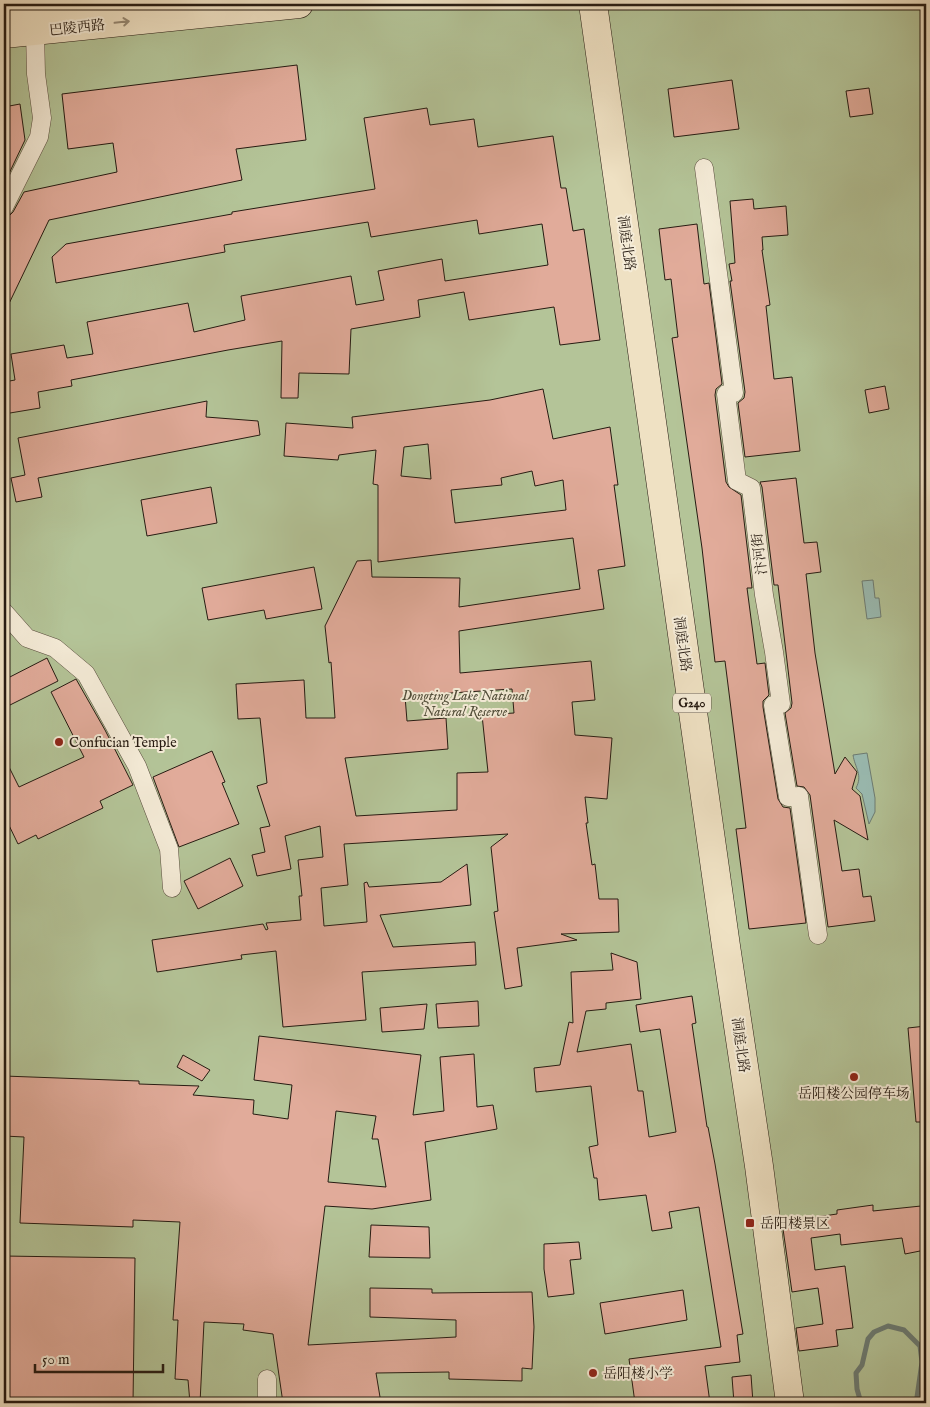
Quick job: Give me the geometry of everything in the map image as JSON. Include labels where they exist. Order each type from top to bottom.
[{"type":"main road","name":"巴陵西路","points":[[4,12],[98,4]]},
{"type":"main road","name":"巴陵西路","points":[[4,34],[299,4]]},
{"type":"main road","name":"洞庭北路","points":[[582,4],[596,86],[635,387],[748,1166],[778,1403]]},
{"type":"main road","name":"洞庭北路","points":[[593,4],[726,946],[759,1166],[790,1403]]},
{"type":"street","points":[[4,206],[39,136],[42,118],[36,74],[35,31]]},
{"type":"street","name":"汴河街","points":[[704,168],[734,393],[726,394],[737,481],[751,488],[764,595],[781,704],[773,705],[788,797],[799,796],[818,935]]},
{"type":"street","points":[[4,612],[27,638],[56,648],[86,674],[137,766],[169,849],[172,888]]},
{"type":"street","points":[[267,1379],[267,1403]]},
{"type":"green space","name":"Dongting Lake National Natural Reserve","points":[[4,4],[926,4],[926,1403],[4,1403]]},
{"type":"water","points":[[873,580],[875,598],[879,598],[881,617],[867,619],[862,581]]},
{"type":"water","points":[[867,753],[875,798],[875,812],[869,824],[862,794],[856,788],[859,775],[853,755]]},
{"type":"building","points":[[297,65],[306,140],[236,149],[242,180],[49,220],[4,314],[4,217],[9,216],[13,212],[24,192],[117,172],[113,143],[68,149],[62,94]]},
{"type":"building","points":[[732,80],[739,129],[674,137],[668,89]]},
{"type":"building","points":[[869,88],[873,114],[850,117],[846,91]]},
{"type":"building","points":[[20,104],[25,140],[4,184],[4,107]]},
{"type":"building","points":[[427,108],[430,125],[474,119],[478,147],[553,136],[561,188],[566,188],[573,231],[584,229],[600,340],[560,345],[554,307],[469,320],[464,292],[418,300],[420,317],[351,329],[349,374],[299,373],[298,398],[281,398],[282,341],[71,380],[72,386],[38,392],[40,408],[4,414],[4,382],[15,380],[11,354],[64,345],[67,358],[93,354],[87,322],[188,303],[194,332],[245,320],[241,296],[351,276],[356,305],[384,300],[378,271],[442,259],[445,281],[548,265],[542,224],[479,234],[477,220],[371,237],[368,222],[224,245],[225,252],[56,283],[52,257],[66,244],[232,214],[232,212],[375,189],[364,118]]},
{"type":"building","points":[[753,199],[754,209],[786,206],[788,235],[762,237],[762,250],[770,305],[766,306],[774,379],[792,377],[800,451],[745,457],[738,403],[744,398],[745,392],[729,264],[735,263],[730,201]]},
{"type":"building","points":[[697,224],[704,284],[709,283],[722,384],[716,389],[715,395],[726,482],[729,487],[741,495],[752,588],[747,588],[757,664],[765,663],[769,695],[763,701],[763,707],[778,799],[783,807],[790,808],[806,923],[749,929],[736,829],[746,828],[725,661],[715,662],[702,548],[672,338],[678,337],[671,279],[665,280],[659,229]]},
{"type":"building","points":[[885,386],[889,409],[869,413],[865,390]]},
{"type":"building","points":[[543,389],[553,439],[610,427],[618,485],[614,485],[625,566],[598,570],[604,609],[459,631],[460,673],[591,661],[595,700],[572,702],[575,735],[612,738],[607,799],[585,797],[588,823],[586,823],[592,865],[595,864],[599,899],[618,899],[619,932],[561,934],[577,940],[517,948],[522,986],[505,989],[494,912],[498,911],[491,847],[508,834],[344,844],[348,885],[321,888],[324,926],[367,922],[364,883],[367,882],[369,887],[441,882],[467,864],[471,905],[380,915],[393,947],[475,942],[476,965],[362,972],[366,1020],[283,1027],[276,951],[241,955],[242,959],[157,972],[152,940],[263,924],[266,930],[268,929],[266,923],[301,920],[299,896],[302,896],[298,860],[323,857],[320,826],[285,836],[291,869],[257,876],[252,855],[265,852],[260,828],[270,826],[257,786],[267,783],[260,718],[238,719],[236,684],[304,680],[306,718],[335,718],[331,662],[329,663],[325,626],[357,561],[371,560],[372,577],[460,578],[459,607],[580,589],[573,538],[378,562],[378,485],[373,484],[376,450],[339,455],[338,460],[284,456],[286,423],[353,428],[352,417],[490,400]],"holes":[[[428,444],[431,479],[401,476],[404,447]],[[532,471],[535,486],[563,480],[566,510],[455,523],[451,490],[502,485],[501,478]],[[512,689],[514,713],[482,715],[488,772],[457,773],[457,810],[356,816],[345,758],[448,749],[446,718],[407,721],[405,696]]]},
{"type":"building","points":[[207,401],[206,417],[258,421],[260,435],[38,478],[42,497],[16,502],[11,478],[25,475],[18,438]]},
{"type":"building","points":[[796,478],[804,543],[817,542],[821,572],[806,574],[815,653],[835,774],[845,757],[857,772],[852,789],[860,796],[868,840],[834,820],[842,871],[859,869],[863,897],[871,896],[875,921],[828,927],[810,795],[804,787],[797,786],[785,713],[791,708],[792,703],[778,585],[774,585],[760,482]]},
{"type":"building","points":[[211,487],[217,523],[147,536],[141,500]]},
{"type":"building","points":[[314,567],[322,609],[266,619],[264,610],[208,620],[202,588]]},
{"type":"building","points":[[47,658],[58,681],[4,708],[4,680]]},
{"type":"building","points":[[76,679],[133,785],[100,801],[103,808],[38,839],[36,835],[18,844],[4,815],[4,757],[19,787],[84,757],[51,692]]},
{"type":"building","points":[[212,751],[225,782],[222,783],[239,824],[179,847],[153,777]]},
{"type":"building","points":[[230,858],[243,886],[198,909],[184,881]]},
{"type":"building","points":[[611,953],[637,962],[641,999],[606,1003],[606,1009],[586,1011],[577,1052],[631,1044],[638,1091],[643,1091],[649,1137],[676,1132],[660,1029],[640,1032],[636,1005],[692,996],[696,1023],[692,1024],[707,1127],[715,1164],[743,1334],[737,1335],[740,1362],[705,1366],[710,1403],[635,1403],[629,1359],[721,1347],[699,1207],[669,1212],[672,1228],[652,1231],[646,1195],[599,1200],[597,1178],[594,1178],[589,1147],[598,1145],[591,1086],[536,1092],[534,1068],[560,1065],[569,1022],[573,1023],[571,972],[613,970]]},
{"type":"building","points":[[478,1001],[479,1026],[438,1028],[436,1004]]},
{"type":"building","points":[[427,1004],[424,1029],[382,1032],[380,1008]]},
{"type":"building","points":[[926,1026],[926,1122],[916,1122],[908,1028]]},
{"type":"building","points":[[259,1036],[421,1055],[413,1115],[444,1111],[440,1057],[474,1054],[477,1107],[493,1105],[497,1129],[425,1142],[431,1200],[372,1209],[325,1206],[308,1345],[456,1337],[456,1320],[370,1317],[370,1288],[432,1289],[432,1293],[532,1292],[534,1327],[532,1369],[522,1368],[522,1381],[449,1379],[449,1372],[376,1373],[381,1403],[283,1403],[273,1334],[243,1330],[244,1324],[204,1322],[200,1403],[190,1403],[188,1380],[175,1379],[178,1320],[173,1320],[180,1222],[133,1220],[133,1227],[20,1223],[24,1137],[4,1136],[4,1076],[139,1081],[139,1084],[199,1086],[193,1095],[254,1100],[253,1114],[288,1119],[292,1085],[254,1080]],"holes":[[[336,1111],[376,1116],[372,1139],[378,1139],[386,1187],[328,1182]]]},
{"type":"building","points":[[183,1055],[210,1070],[202,1081],[177,1067]]},
{"type":"building","points":[[873,1205],[873,1211],[921,1206],[921,1223],[925,1250],[905,1254],[902,1238],[841,1245],[840,1234],[811,1238],[815,1270],[845,1266],[853,1328],[836,1330],[838,1346],[799,1351],[796,1328],[823,1324],[818,1288],[792,1292],[782,1222],[837,1214],[837,1210]]},
{"type":"building","points":[[371,1225],[429,1227],[430,1258],[369,1257]]},
{"type":"building","points":[[579,1242],[581,1259],[570,1260],[574,1294],[548,1297],[544,1269],[544,1244]]},
{"type":"building","points":[[4,1256],[135,1258],[133,1403],[4,1403],[6,1282],[4,1282]]},
{"type":"building","points":[[683,1290],[687,1320],[605,1334],[600,1303]]},
{"type":"building","points":[[751,1375],[753,1403],[734,1403],[732,1377]]},
{"type":"waterway","points":[[861,1403],[857,1389],[856,1373],[862,1365],[868,1339],[874,1332],[888,1326],[904,1330],[920,1346],[922,1362],[917,1397],[919,1403]]},
{"type":"place","name":"Confucian Temple","points":[[59,742]]},
{"type":"place","name":"岳阳楼公园停车场","points":[[854,1077]]},
{"type":"place","name":"岳阳楼景区","points":[[750,1223]]},
{"type":"place","name":"岳阳楼小学","points":[[593,1373]]}]
